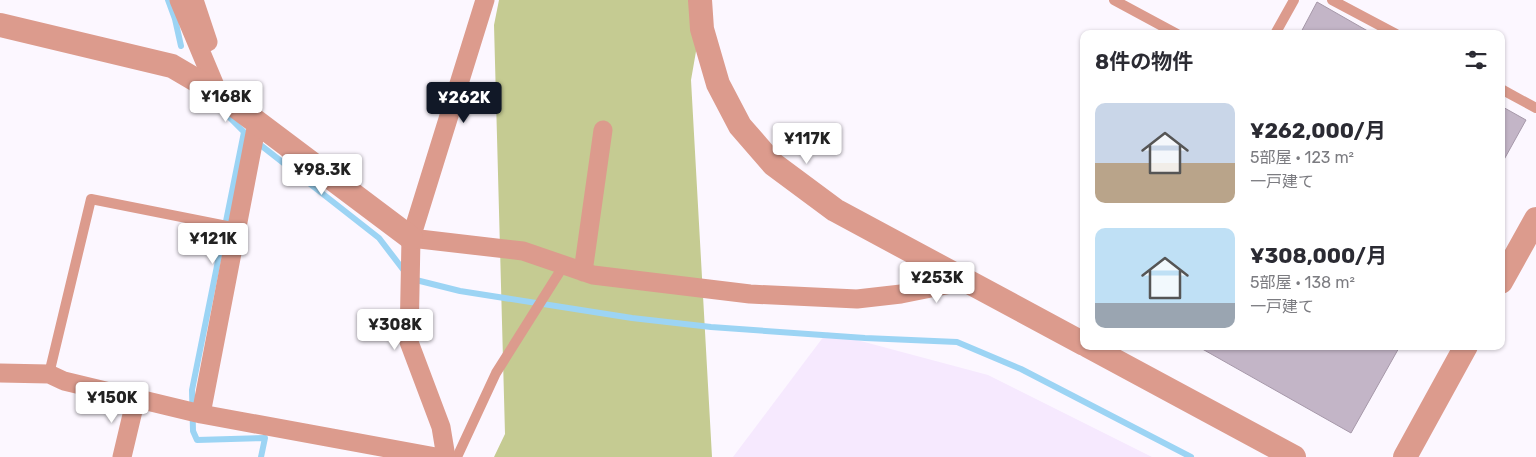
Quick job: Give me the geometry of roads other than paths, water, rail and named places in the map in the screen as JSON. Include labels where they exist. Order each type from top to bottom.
[{"type":"street","points":[[179,0],[218,92]]},
{"type":"street","points":[[194,0],[208,45],[218,92]]},
{"type":"street","points":[[446,457],[441,427],[409,342],[411,238],[485,0]]},
{"type":"street","points":[[700,0],[702,29],[718,84],[740,126],[773,164],[835,210],[966,281],[1080,339]]},
{"type":"street","points":[[0,25],[172,66],[218,92],[411,238],[523,251],[593,275],[750,294],[857,299],[901,294],[966,281]]},
{"type":"street","points":[[201,414],[258,123]]},
{"type":"street","points":[[584,272],[602,130]]},
{"type":"street","points":[[1505,275],[1536,219]]},
{"type":"street","points":[[1100,350],[1294,457]]},
{"type":"street","points":[[1405,457],[1464,350]]},
{"type":"street","points":[[0,373],[49,374],[64,381],[201,414],[374,452],[436,457]]},
{"type":"street","points":[[122,457],[136,398]]},
{"type":"lane","points":[[1114,0],[1170,30]]},
{"type":"lane","points":[[1277,30],[1294,0]]},
{"type":"lane","points":[[1332,0],[1388,30]]},
{"type":"lane","points":[[1505,91],[1536,108]]},
{"type":"lane","points":[[49,374],[91,199],[237,228]]},
{"type":"lane","points":[[457,457],[496,373],[564,265]]},
{"type":"waterway","points":[[168,0],[175,19],[181,46]]},
{"type":"waterway","points":[[219,107],[244,132],[379,238],[405,272]]},
{"type":"waterway","points":[[244,132],[192,390],[193,431],[197,440],[265,438],[261,457]]},
{"type":"waterway","points":[[412,279],[460,291],[632,318],[711,327],[865,338],[957,342],[1021,369],[1191,457]]}]
